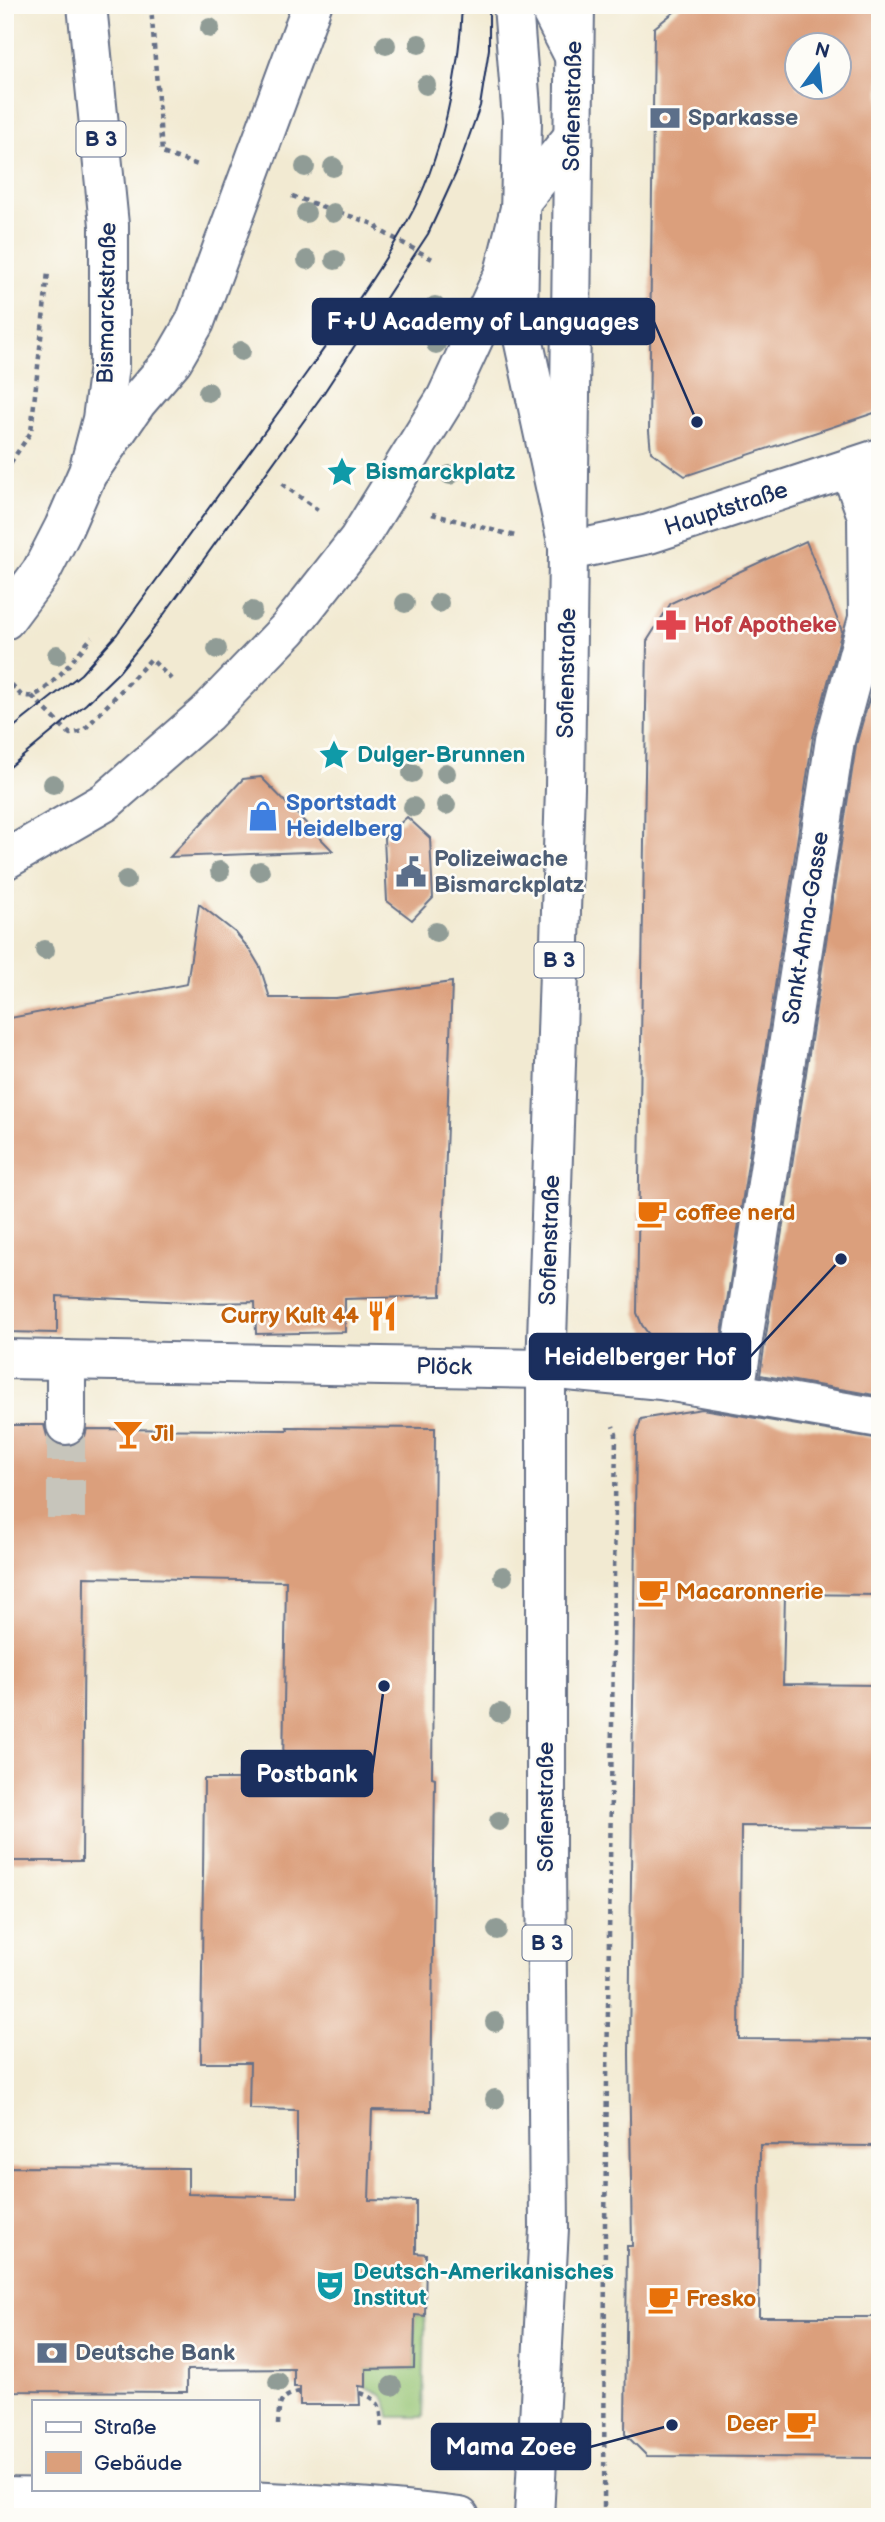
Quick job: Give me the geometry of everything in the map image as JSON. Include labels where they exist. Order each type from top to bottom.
[{"type":"main road","name":"Bismarckstraße","points":[[5,620],[41,572],[88,472],[102,418],[109,366],[109,225],[87,5]]},
{"type":"main road","points":[[88,472],[137,402],[173,360],[195,322],[312,5]]},
{"type":"main road","points":[[513,5],[523,120],[518,315],[569,551]]},
{"type":"main road","points":[[548,5],[574,56]]},
{"type":"main road","name":"Sofienstraße","points":[[534,2517],[549,2228],[547,1369],[565,788],[575,5]]},
{"type":"main road","points":[[5,860],[106,802],[205,714],[288,629],[363,534],[446,398],[504,273],[522,200],[572,138]]},
{"type":"main road","name":"Hauptstraße","points":[[569,551],[649,534],[865,463]]},
{"type":"main road","name":"Sankt-Anna-Gasse","points":[[735,1392],[835,740],[869,618],[865,463]]},
{"type":"main road","name":"Plöck","points":[[5,1359],[547,1369],[661,1380],[880,1418]]},
{"type":"main road","points":[[57,1360],[66,1425]]},
{"type":"main road","points":[[5,2497],[303,2502],[383,2507],[460,2517]]},
{"type":"path","points":[[150,5],[162,153],[211,169]]},
{"type":"path","points":[[379,230],[436,261]]},
{"type":"path","points":[[5,471],[31,432],[48,272]]},
{"type":"path","points":[[425,512],[569,551]]},
{"type":"path","points":[[5,677],[21,695],[32,696],[68,666],[92,637]]},
{"type":"path","points":[[32,696],[70,734],[77,734],[83,731],[151,659]]},
{"type":"path","points":[[604,2517],[616,1434]]},
{"type":"path","points":[[278,2425],[281,2401],[287,2394],[300,2392]]},
{"type":"path","points":[[360,2393],[372,2396],[379,2405],[382,2430]]},
{"type":"green space","points":[[415,2315],[425,2316],[423,2417],[390,2417],[383,2398],[366,2387],[366,2369],[414,2368]]},
{"type":"building","points":[[683,5],[880,5],[880,411],[685,476],[651,452],[649,431],[654,28]]},
{"type":"building","points":[[806,541],[842,631],[813,737],[717,1367],[689,1363],[650,1336],[637,1313],[647,641],[671,603]]},
{"type":"building","points":[[869,699],[880,727],[880,1396],[760,1375],[856,745]]},
{"type":"building","name":"Sportstadt Heidelberg","points":[[261,777],[333,851],[170,857],[243,779]]},
{"type":"building","name":"Polizeiwache Bismarckplatz","points":[[407,817],[430,838],[433,898],[412,920],[387,901],[384,838]]},
{"type":"building","points":[[199,904],[236,933],[250,950],[260,967],[270,998],[336,998],[452,982],[441,1296],[345,1299],[345,1332],[256,1334],[255,1302],[209,1303],[57,1296],[57,1333],[5,1332],[5,1019],[187,984]]},
{"type":"building","points":[[702,1409],[880,1439],[880,1595],[785,1594],[783,1684],[880,1685],[880,1827],[741,1826],[739,2039],[880,2040],[880,2146],[760,2145],[759,2317],[880,2317],[880,2458],[647,2456],[625,2434],[627,2246],[632,2246],[629,2054],[636,1437],[641,1419]]},
{"type":"building","points":[[5,1425],[44,1425],[47,1436],[55,1444],[65,1447],[77,1444],[85,1436],[87,1429],[435,1428],[431,2111],[372,2110],[369,2200],[416,2201],[416,2253],[426,2254],[425,2316],[415,2315],[414,2368],[366,2369],[366,2387],[359,2386],[360,2405],[300,2405],[300,2387],[294,2387],[294,2369],[187,2370],[187,2392],[5,2391],[5,2167],[188,2168],[188,2194],[297,2197],[297,2110],[249,2109],[250,2063],[201,2063],[204,1779],[240,1779],[240,1769],[283,1768],[286,1581],[84,1577],[82,1861],[5,1861]]},
{"type":"tunnel","points":[[66,1425],[66,1518]]},
{"type":"tram line","points":[[5,734],[81,674],[117,634],[283,406],[379,268],[420,197],[439,144],[453,87],[462,5]]},
{"type":"tram line","points":[[5,771],[86,704],[119,672],[149,635],[321,397],[428,234],[456,173],[480,106],[489,49],[489,5]]},
{"type":"place","name":"Sparkasse","points":[[665,118]]},
{"type":"place","name":"F+U Academy of Languages","points":[[697,422]]},
{"type":"place","name":"Bismarckplatz","points":[[342,472]]},
{"type":"place","name":"Hof Apotheke","points":[[671,625]]},
{"type":"place","name":"Dulger-Brunnen","points":[[334,755]]},
{"type":"place","name":"Sportstadt Heidelberg","points":[[263,816]]},
{"type":"place","name":"Polizeiwache Bismarckplatz","points":[[411,872]]},
{"type":"place","name":"coffee nerd","points":[[652,1213]]},
{"type":"place","name":"Heidelberger Hof","points":[[841,1259]]},
{"type":"place","name":"Curry Kult 44","points":[[382,1316]]},
{"type":"place","name":"Jil","points":[[128,1434]]},
{"type":"place","name":"Macaronnerie","points":[[653,1592]]},
{"type":"place","name":"Postbank","points":[[384,1686]]},
{"type":"place","name":"Deutsch-Amerikanisches Institut","points":[[330,2285]]},
{"type":"place","name":"Fresko","points":[[663,2299]]},
{"type":"place","name":"Deutsche Bank","points":[[52,2353]]},
{"type":"place","name":"Deer","points":[[801,2424]]},
{"type":"place","name":"Mama Zoee","points":[[672,2425]]}]
